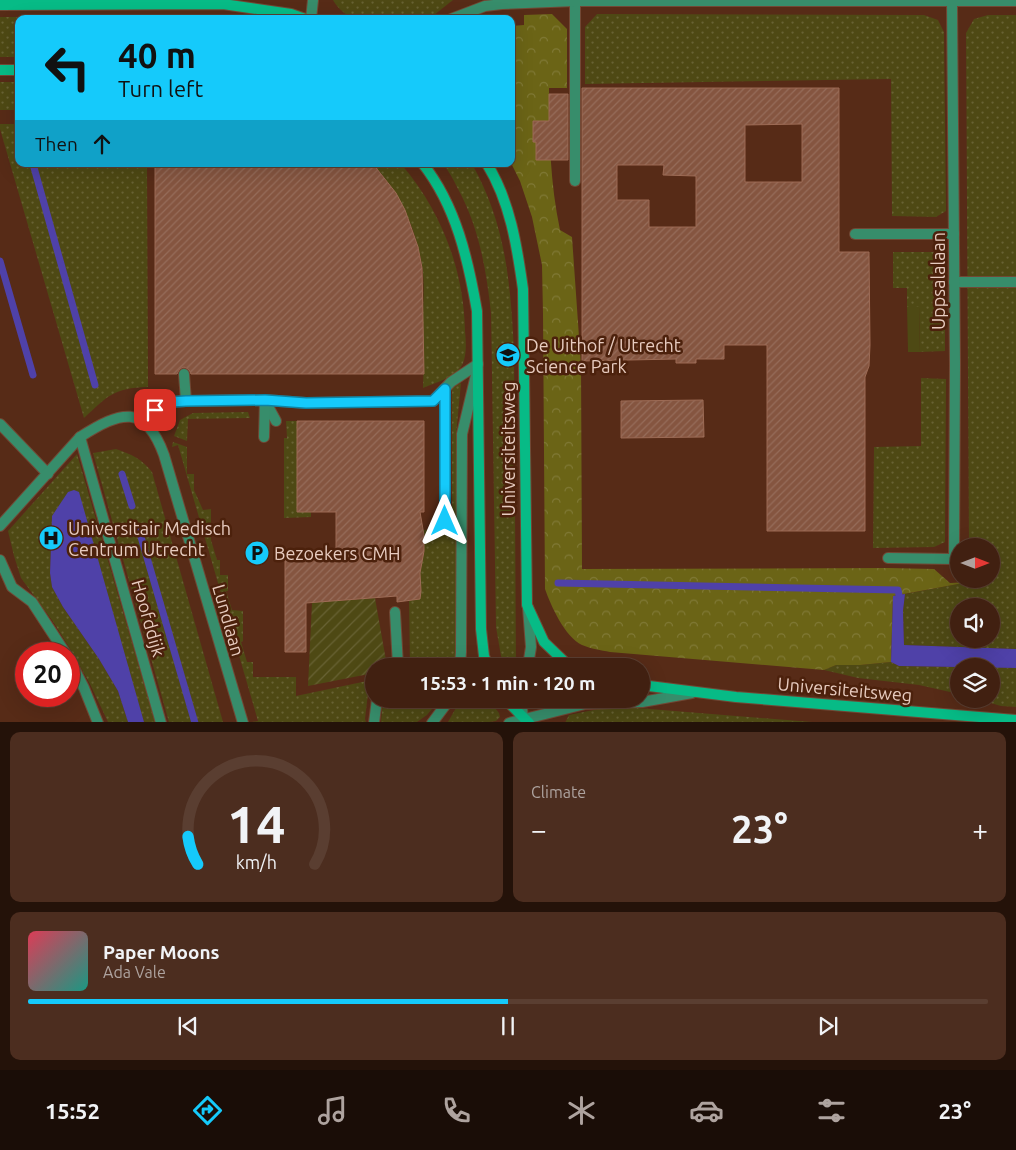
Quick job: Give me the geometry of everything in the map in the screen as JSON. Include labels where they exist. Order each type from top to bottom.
[{"type":"main road","points":[[0,4],[223,4],[295,15]]},
{"type":"main road","points":[[0,70],[15,70]]},
{"type":"main road","name":"Universiteitsweg","points":[[425,167],[444,198],[461,235],[477,311],[481,629],[485,658]]},
{"type":"main road","name":"Universiteitsweg","points":[[488,167],[510,219],[518,253],[522,289],[527,604],[544,642],[561,658]]},
{"type":"main road","name":"Universiteitsweg","points":[[650,686],[696,692],[1016,720]]},
{"type":"main road","points":[[512,708],[523,721]]},
{"type":"street","points":[[311,15],[313,0]]},
{"type":"street","points":[[575,1],[575,180]]},
{"type":"street","points":[[471,15],[485,6],[575,1],[1016,2]]},
{"type":"street","name":"Uppsalalaan","points":[[888,558],[954,559],[952,2]]},
{"type":"street","points":[[855,234],[954,234]]},
{"type":"street","points":[[954,282],[1016,282]]},
{"type":"street","points":[[0,526],[80,437],[104,422],[128,416],[140,419],[171,402],[186,401],[265,400],[306,403],[433,401],[451,382],[478,364]]},
{"type":"street","points":[[461,658],[462,434],[478,364]]},
{"type":"street","points":[[184,374],[186,401]]},
{"type":"street","points":[[445,389],[445,521]]},
{"type":"street","points":[[265,400],[276,421]]},
{"type":"street","points":[[264,437],[265,400]]},
{"type":"street","name":"Lundlaan","points":[[140,419],[150,426],[157,436],[164,455],[242,722]]},
{"type":"street","points":[[0,424],[48,474]]},
{"type":"street","name":"Hoofddijk","points":[[80,437],[162,722]]},
{"type":"street","points":[[0,560],[12,587],[32,602],[58,642]]},
{"type":"street","points":[[527,604],[531,647],[529,658]]},
{"type":"street","points":[[395,612],[398,658]]},
{"type":"street","points":[[80,680],[94,720]]},
{"type":"street","points":[[509,722],[523,721],[585,704],[642,702],[696,692]]},
{"type":"street","points":[[374,722],[376,708]]},
{"type":"street","points":[[432,722],[443,708]]},
{"type":"street","points":[[522,708],[523,721]]},
{"type":"shaded area","points":[[333,0],[453,0],[434,15],[348,15]]},
{"type":"shaded area","points":[[597,14],[924,15],[938,20],[944,32],[946,211],[936,217],[892,216],[891,79],[585,84],[585,27]]},
{"type":"shaded area","points":[[988,15],[1016,15],[1016,649],[988,648],[1000,648],[1000,598],[950,598],[950,647],[904,645],[903,611],[905,594],[950,586],[950,588],[1000,588],[1000,538],[969,538],[966,33],[974,19]]},
{"type":"shaded area","points":[[0,17],[15,17],[15,57],[0,57]]},
{"type":"shaded area","points":[[0,82],[15,82],[15,110],[0,110]]},
{"type":"shaded area","points":[[0,124],[15,124],[15,167],[147,167],[148,387],[119,391],[99,404],[84,418]]},
{"type":"shaded area","points":[[375,167],[403,167],[415,182],[439,221],[455,263],[460,286],[466,339],[464,361],[455,373],[423,388],[423,272],[411,224],[391,187]]},
{"type":"shaded area","points":[[445,167],[473,167],[492,209],[505,256],[511,304],[514,353],[516,658],[502,658],[496,627],[491,313],[487,280],[471,217]]},
{"type":"shaded area","points":[[893,252],[933,252],[945,260],[945,351],[920,352],[919,307],[907,307],[907,288],[893,288]]},
{"type":"shaded area","points":[[907,307],[919,307],[920,352],[908,352]]},
{"type":"shaded area","points":[[921,378],[946,379],[945,542],[934,547],[873,548],[874,447],[921,446]]},
{"type":"shaded area","points":[[461,383],[456,435],[457,614],[455,658],[410,658],[409,600],[421,595],[420,573],[424,551],[423,530],[452,528],[452,387]]},
{"type":"shaded area","points":[[248,412],[250,418],[188,419],[187,441],[174,436],[180,420],[193,413]]},
{"type":"shaded area","points":[[286,421],[297,421],[297,512],[311,512],[311,517],[284,518],[284,438],[287,438]]},
{"type":"shaded area","points":[[173,442],[187,447],[187,474],[194,474],[194,490],[203,510],[211,509],[211,540],[217,560],[220,560],[220,575],[228,575],[228,591],[226,591],[232,610],[243,611],[243,641],[241,642],[247,662],[253,662],[253,677],[296,677],[296,696],[365,681],[366,722],[252,722],[258,721],[178,445],[172,447]]},
{"type":"shaded area","points":[[116,449],[136,457],[152,472],[223,722],[169,722],[93,453]]},
{"type":"shaded area","points":[[77,454],[155,722],[144,722],[52,516],[50,573],[52,587],[118,691],[128,722],[108,722],[80,666],[80,642],[66,642],[21,578],[8,531]]},
{"type":"shaded area","points":[[74,490],[79,492],[144,722],[128,722],[118,691],[52,587],[50,573],[52,516],[68,492]]},
{"type":"shaded area","points":[[313,582],[337,601],[375,598],[386,658],[365,658],[365,675],[308,686]]},
{"type":"shaded area","points":[[905,594],[903,611],[904,645],[1016,649],[1016,668],[1000,668],[1000,658],[950,658],[950,667],[899,666],[891,662],[893,596]]},
{"type":"shaded area","points":[[891,662],[899,666],[950,667],[950,692],[919,685],[858,678],[824,670],[836,665]]},
{"type":"shaded area","points":[[1000,667],[1016,668],[1016,707],[1001,706]]},
{"type":"shaded area","points":[[382,708],[433,708],[417,722],[381,722]]},
{"type":"shaded area","points":[[456,708],[495,708],[500,717],[496,721],[489,722],[448,722]]},
{"type":"shaded area","points":[[603,708],[638,708],[812,722],[566,722],[569,715]]},
{"type":"green space","points":[[552,14],[567,29],[567,88],[549,88],[549,124],[552,177],[560,230],[572,237],[581,365],[582,569],[934,569],[950,583],[950,586],[893,596],[891,662],[836,665],[824,670],[610,652],[582,645],[564,628],[545,589],[542,265],[532,217],[520,181],[513,167],[515,167],[515,26],[524,25],[524,15]]},
{"type":"building","points":[[582,88],[839,88],[839,252],[869,252],[870,345],[869,366],[865,377],[865,531],[767,531],[767,345],[724,345],[724,359],[696,359],[696,363],[676,363],[676,359],[582,361]],"holes":[[[802,124],[802,182],[745,182],[745,125]],[[617,165],[664,165],[663,175],[696,176],[696,227],[649,227],[649,200],[617,200]]]},
{"type":"building","points":[[549,94],[568,94],[568,160],[536,160],[536,142],[533,142],[533,121],[549,121]]},
{"type":"building","points":[[155,167],[375,167],[396,193],[405,210],[418,247],[422,268],[424,374],[191,374],[184,367],[177,374],[155,374]]},
{"type":"building","points":[[703,400],[704,437],[621,438],[621,401]]},
{"type":"building","points":[[297,421],[424,421],[424,512],[420,512],[424,535],[424,551],[420,573],[420,599],[397,602],[397,596],[306,603],[306,652],[285,652],[285,551],[336,551],[336,512],[297,512]]},
{"type":"waterway","points":[[34,167],[95,385]]},
{"type":"waterway","points":[[0,261],[33,375]]},
{"type":"waterway","points":[[122,474],[132,506]]},
{"type":"waterway","points":[[139,530],[195,722]]},
{"type":"waterway","points":[[558,583],[898,590],[899,595]]},
{"type":"place","name":"De Uithof / Utrecht Science Park","points":[[508,355]]},
{"type":"place","name":"Universitair Medisch Centrum Utrecht","points":[[51,538]]},
{"type":"place","name":"Bezoekers CMH","points":[[257,553]]},
{"type":"route","points":[[155,410],[171,402],[186,401],[265,400],[306,403],[433,401],[445,389],[445,521]]}]
